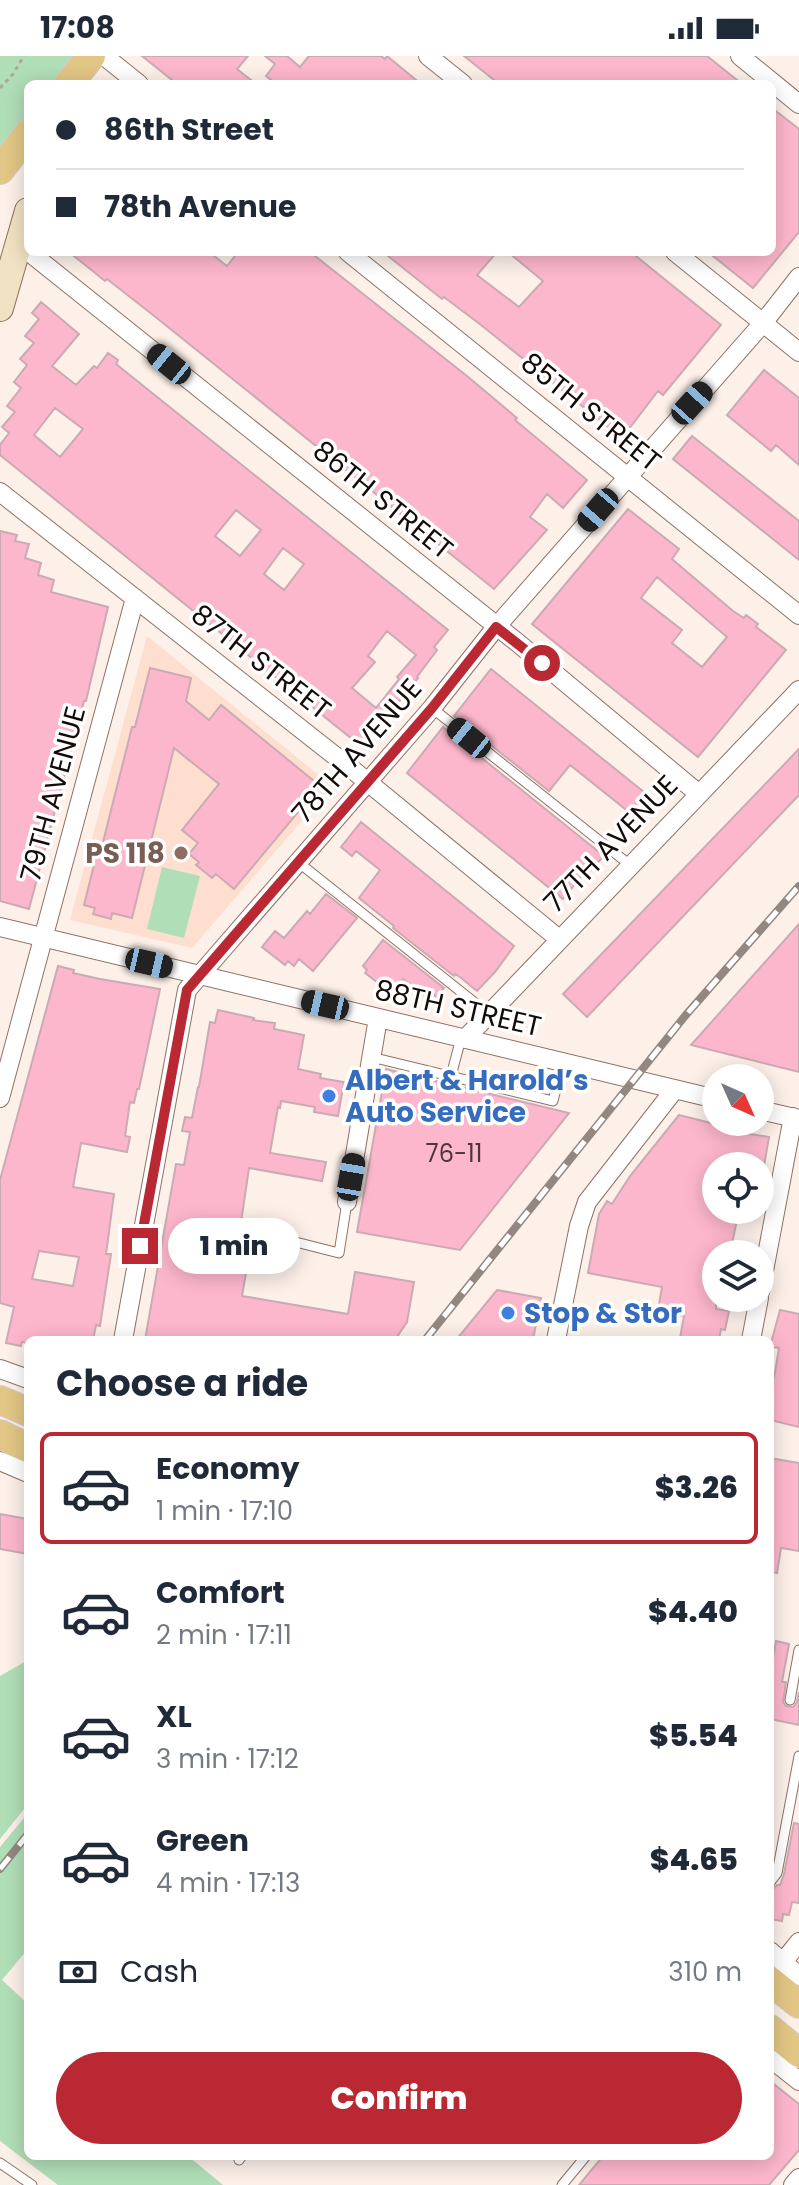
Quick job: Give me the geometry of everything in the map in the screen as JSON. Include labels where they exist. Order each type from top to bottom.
[{"type":"main road","points":[[72,80],[91,56]]},
{"type":"main road","points":[[3,163],[24,139]]},
{"type":"main road","points":[[0,308],[24,227]]},
{"type":"main road","points":[[0,1400],[24,1410]]},
{"type":"main road","points":[[0,1434],[24,1446]]},
{"type":"main road","points":[[774,1965],[799,2004]]},
{"type":"main road","points":[[774,2032],[799,2053]]},
{"type":"street","points":[[104,56],[134,80]]},
{"type":"street","points":[[428,56],[458,80]]},
{"type":"street","points":[[740,56],[770,80]]},
{"type":"street","points":[[776,85],[799,104]]},
{"type":"street","name":"86TH STREET","points":[[17,254],[496,627],[699,794]]},
{"type":"street","name":"85TH STREET","points":[[353,256],[799,615]]},
{"type":"street","points":[[680,256],[799,352]]},
{"type":"street","name":"78TH AVENUE","points":[[124,1336],[185,995],[432,708],[496,627],[763,323],[799,277]]},
{"type":"street","name":"87TH STREET","points":[[0,492],[367,781],[559,939]]},
{"type":"street","name":"79TH AVENUE","points":[[0,1098],[135,598]]},
{"type":"street","name":"77TH AVENUE","points":[[463,1038],[799,690]]},
{"type":"street","name":"88TH STREET","points":[[0,927],[702,1096]]},
{"type":"street","points":[[347,1202],[378,1018]]},
{"type":"street","points":[[557,1336],[579,1226],[587,1202],[675,1089]]},
{"type":"street","points":[[770,1240],[796,1118],[774,1113]]},
{"type":"street","points":[[752,1336],[756,1312]]},
{"type":"street","points":[[0,1369],[24,1378]]},
{"type":"street","points":[[0,1461],[24,1471]]},
{"type":"street","points":[[799,1942],[774,1965],[799,1976]]},
{"type":"street","points":[[774,2061],[799,2081]]},
{"type":"street","points":[[793,2185],[799,2178]]},
{"type":"lane","points":[[432,708],[630,865]]},
{"type":"lane","points":[[298,862],[489,1014]]},
{"type":"lane","points":[[451,1076],[463,1038]]},
{"type":"lane","points":[[371,1057],[553,1101],[563,1062]]},
{"type":"lane","points":[[268,1235],[339,1253],[347,1202]]},
{"type":"lane","points":[[790,1700],[799,1650]]},
{"type":"lane","points":[[774,1877],[799,1756]]},
{"type":"lane","points":[[562,2185],[583,2160]]},
{"type":"lane","points":[[0,2163],[32,2185]]},
{"type":"path","points":[[0,88],[24,56]]},
{"type":"shaded area","name":"PS 118","points":[[147,636],[332,786],[192,948],[70,920]]},
{"type":"green space","points":[[0,56],[82,56],[61,80],[24,80],[24,122],[0,149]]},
{"type":"green space","points":[[162,867],[200,876],[184,938],[147,929]]},
{"type":"green space","points":[[24,1662],[24,1809],[0,1839],[0,1676]]},
{"type":"green space","points":[[24,1818],[24,1954],[2,1980],[24,2000],[24,2159],[0,2141],[0,1847]]},
{"type":"green space","points":[[25,2160],[193,2160],[223,2185],[58,2185]]},
{"type":"building","points":[[142,56],[248,56],[237,69],[251,80],[172,80]]},
{"type":"building","points":[[265,56],[287,56],[300,67],[309,56],[381,56],[385,59],[387,56],[416,80],[271,80],[266,76],[275,64]]},
{"type":"building","points":[[464,56],[707,56],[737,80],[494,80]]},
{"type":"building","points":[[776,111],[799,129],[799,232],[753,288],[713,256],[776,256]]},
{"type":"building","points":[[74,256],[214,256],[227,266],[235,256],[315,256],[467,376],[587,480],[563,508],[547,494],[530,517],[547,530],[494,589],[153,315],[107,279],[105,281]]},
{"type":"building","points":[[388,256],[494,256],[477,275],[519,307],[543,281],[513,256],[636,256],[721,325],[663,395],[658,391],[622,438],[481,325],[444,297],[442,299]]},
{"type":"building","points":[[41,302],[79,334],[52,366],[76,385],[94,366],[97,368],[108,353],[118,360],[116,364],[448,630],[434,647],[437,650],[418,678],[362,747],[0,455],[0,445],[9,433],[2,427],[15,412],[7,406],[21,388],[14,382],[27,365],[20,359],[34,343],[25,336],[39,319],[32,313]],"holes":[[[55,408],[83,429],[60,457],[34,435]],[[236,510],[261,530],[240,556],[215,536]],[[283,548],[304,564],[284,590],[264,574]],[[387,631],[416,655],[376,708],[352,688],[375,662],[368,656]]]},
{"type":"building","points":[[764,370],[799,398],[799,465],[776,445],[771,451],[727,415]]},
{"type":"building","points":[[692,436],[799,521],[799,560],[673,459]]},
{"type":"building","points":[[628,509],[679,549],[672,559],[733,611],[744,618],[746,615],[758,624],[756,627],[786,650],[698,757],[532,624]],"holes":[[[657,577],[727,637],[702,667],[672,643],[682,630],[641,598]]]},
{"type":"building","points":[[0,531],[17,535],[15,541],[29,544],[25,558],[41,563],[38,575],[54,580],[51,592],[108,607],[86,701],[29,909],[0,901]]},
{"type":"building","points":[[150,668],[191,678],[186,701],[209,720],[221,705],[320,786],[234,889],[216,874],[212,878],[196,865],[199,862],[189,854],[198,843],[182,830],[219,784],[174,748],[132,918],[112,913],[111,919],[93,914],[95,908],[84,905]]},
{"type":"building","points":[[491,669],[655,801],[639,820],[570,765],[549,791],[454,716]]},
{"type":"building","points":[[443,727],[604,856],[590,871],[587,869],[563,899],[407,773]]},
{"type":"building","points":[[799,749],[799,795],[587,1017],[563,994]]},
{"type":"building","points":[[361,822],[514,946],[477,991],[393,928],[359,898],[380,870],[356,851],[352,856],[341,847]]},
{"type":"building","points":[[326,894],[357,918],[313,971],[299,959],[294,966],[288,961],[285,965],[262,947],[275,931],[284,938]]},
{"type":"building","points":[[799,924],[799,1072],[691,1045]]},
{"type":"building","points":[[383,940],[444,988],[436,997],[434,995],[430,1000],[403,979],[394,991],[389,986],[386,989],[365,973],[367,970],[363,966]]},
{"type":"building","points":[[58,966],[74,970],[73,973],[160,989],[139,1089],[134,1103],[130,1102],[125,1136],[130,1137],[127,1152],[81,1143],[73,1187],[114,1194],[106,1254],[111,1254],[100,1326],[96,1325],[94,1336],[24,1336],[21,1346],[6,1343],[14,1307],[0,1303],[0,1180]],"holes":[[[39,1251],[79,1257],[73,1286],[32,1279]]]},
{"type":"building","points":[[218,1010],[275,1023],[274,1029],[304,1035],[298,1069],[321,1074],[320,1078],[344,1082],[338,1116],[314,1112],[315,1107],[281,1101],[278,1107],[270,1153],[326,1162],[322,1181],[249,1168],[239,1236],[252,1239],[242,1296],[348,1314],[355,1272],[414,1282],[407,1322],[398,1336],[146,1336],[176,1164],[184,1165],[190,1132],[182,1131],[185,1117],[192,1118],[210,1022],[215,1023]]},
{"type":"building","points":[[386,1069],[569,1113],[460,1250],[357,1232]]},
{"type":"building","points":[[679,1115],[702,1121],[702,1136],[769,1137],[766,1152],[702,1152],[702,1224],[736,1224],[733,1240],[702,1240],[702,1312],[729,1312],[725,1330],[721,1329],[720,1336],[680,1336],[684,1316],[658,1310],[662,1287],[588,1273],[599,1214],[607,1201],[612,1204],[630,1176]]},
{"type":"building","name":"Stop & Stor","points":[[497,1290],[541,1298],[534,1336],[459,1336]]},
{"type":"building","points":[[780,1310],[799,1314],[799,1427],[774,1421],[774,1378],[779,1348],[774,1347],[773,1336]]},
{"type":"building","points":[[774,1459],[799,1463],[799,1551],[781,1548],[777,1573],[774,1573]]},
{"type":"building","points":[[0,1514],[24,1518],[24,1553],[0,1549]]},
{"type":"building","points":[[776,1641],[789,1644],[782,1682],[786,1682],[783,1702],[793,1707],[799,1692],[799,1725],[774,1720]]},
{"type":"building","points":[[794,1823],[799,1824],[799,1903],[792,1902],[789,1915],[783,1914],[782,1921],[774,1920],[774,1888],[780,1885]]},
{"type":"building","points":[[774,2084],[799,2104],[799,2150],[769,2185],[579,2185],[600,2160],[774,2160]]},
{"type":"railway","points":[[428,1336],[685,1016],[799,886]]},
{"type":"railway","points":[[0,1869],[24,1839]]},
{"type":"place","name":"PS 118","points":[[181,853]]},
{"type":"place","name":"Albert & Harold’s Auto Service","points":[[329,1096]]},
{"type":"place","name":"Stop & Stor","points":[[508,1313]]},
{"type":"route","points":[[140,1246],[187,990],[432,708],[496,627],[542,663]]}]
